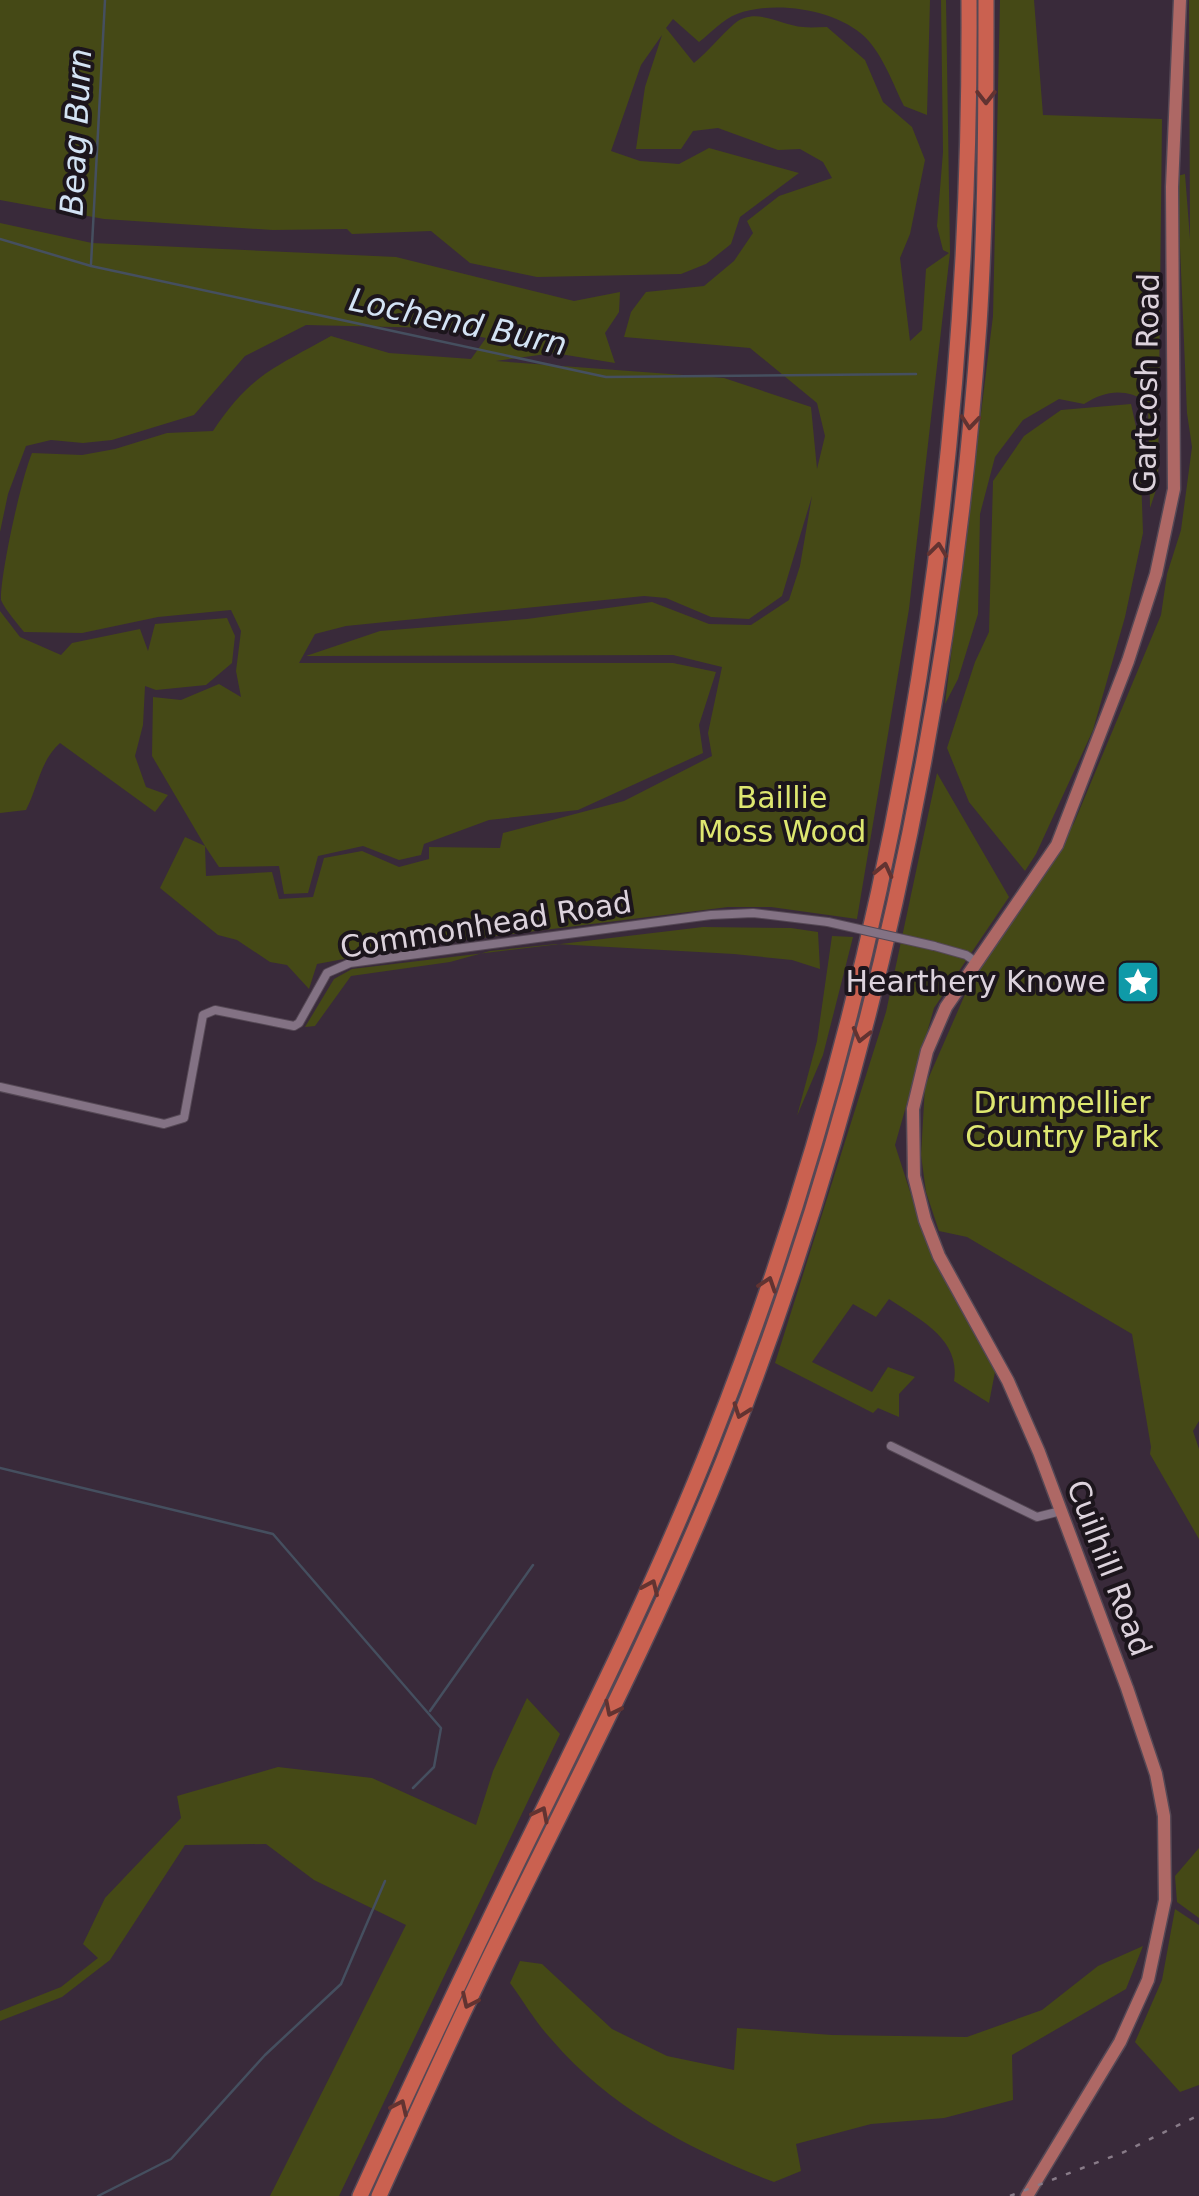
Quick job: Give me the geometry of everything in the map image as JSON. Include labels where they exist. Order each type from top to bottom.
[{"type":"highway","points":[[360,2196],[654,1580],[735,1379],[791,1216],[829,1089],[887,855],[928,630],[962,300],[970,144],[969,0]]},
{"type":"highway","points":[[379,2196],[484,1968],[658,1615],[709,1494],[791,1274],[852,1073],[922,770],[962,502],[979,325],[987,146],[986,0]]},
{"type":"main road","name":"Gartcosh Road","points":[[976,962],[1057,844],[1123,676],[1156,574],[1174,490],[1172,187],[1180,0]]},
{"type":"main road","name":"Cuilhill Road","points":[[976,962],[946,1007],[922,1066],[913,1110],[914,1176],[924,1220],[939,1256],[1008,1381],[1061,1511],[1156,1774],[1164,1816],[1167,1869],[1157,1946],[1135,2011],[1027,2196]]},
{"type":"street","name":"Commonhead Road","points":[[0,1088],[164,1124],[184,1118],[203,1015],[214,1010],[294,1026],[327,973],[350,963],[711,915],[753,913],[828,922],[934,946],[976,962]]},
{"type":"street","points":[[891,1446],[1038,1517],[1061,1511]]},
{"type":"green space","name":"Baillie Moss Wood","points":[[0,0],[930,0],[927,115],[904,106],[865,37],[853,27],[822,14],[786,8],[752,10],[727,19],[699,42],[673,19],[666,28],[694,63],[734,24],[750,17],[794,26],[827,27],[865,60],[883,102],[912,127],[925,160],[910,234],[900,258],[910,341],[922,330],[926,269],[949,253],[943,250],[937,226],[943,152],[941,0],[946,0],[950,253],[909,609],[857,919],[771,907],[728,907],[408,947],[317,964],[309,989],[287,965],[270,962],[237,940],[218,935],[160,888],[185,837],[205,846],[152,756],[153,697],[181,700],[219,684],[241,697],[236,671],[241,631],[231,610],[158,617],[82,633],[24,632],[1,600],[12,527],[32,453],[82,455],[167,433],[213,431],[252,385],[278,365],[331,336],[389,353],[471,359],[486,338],[438,328],[306,325],[245,356],[194,415],[112,440],[51,440],[26,446],[8,494],[0,532],[0,223],[92,243],[396,257],[574,301],[620,292],[619,312],[605,333],[615,363],[554,353],[496,361],[724,378],[811,407],[817,469],[825,436],[817,403],[750,348],[624,337],[631,312],[646,292],[704,286],[734,261],[753,233],[747,221],[779,196],[832,178],[823,162],[800,149],[778,150],[718,128],[693,131],[681,149],[636,149],[645,87],[662,35],[641,65],[611,151],[640,161],[679,164],[709,148],[799,173],[740,217],[731,244],[706,264],[681,274],[537,277],[470,263],[431,231],[352,234],[347,229],[273,230],[104,219],[0,200]],"holes":[[[812,496],[800,566],[789,600],[751,625],[709,624],[652,602],[527,619],[380,631],[306,656],[673,655],[722,667],[708,733],[712,756],[624,801],[503,833],[500,848],[429,847],[429,859],[399,867],[362,851],[324,858],[313,897],[279,899],[272,872],[206,876],[205,846],[219,867],[279,866],[284,894],[308,893],[318,856],[363,846],[399,860],[421,855],[424,844],[489,820],[578,810],[703,753],[699,725],[716,672],[673,663],[299,663],[315,634],[346,626],[644,596],[666,598],[711,617],[749,619],[782,596]]]},
{"type":"green space","points":[[1000,0],[1034,0],[1043,115],[1162,119],[1158,484],[1150,508],[1148,402],[1140,397],[1116,392],[1084,404],[1059,399],[1023,420],[995,457],[980,514],[978,614],[958,679],[945,704],[993,316]]},
{"type":"green space","name":"Drumpellier Country Park","points":[[1189,0],[1199,0],[1199,1421],[1193,1431],[1199,1449],[1199,1539],[1150,1454],[1132,1334],[967,1237],[939,1231],[926,1192],[921,1155],[925,1086],[967,990],[1074,823],[1161,615],[1167,574],[1181,530],[1192,447],[1187,413],[1177,176],[1185,174],[1190,239]]},
{"type":"green space","points":[[1131,404],[1140,445],[1143,533],[1125,617],[1093,730],[1025,871],[969,802],[947,748],[989,632],[993,481],[1024,436],[1061,410]]},
{"type":"green space","points":[[0,611],[20,637],[61,655],[72,643],[140,629],[148,651],[155,624],[227,618],[235,636],[232,663],[206,685],[156,690],[145,686],[143,725],[135,756],[146,787],[168,795],[155,812],[60,743],[44,766],[26,810],[0,813]]},
{"type":"green space","points":[[937,773],[1009,897],[934,1008],[895,1145],[924,1235],[995,1372],[989,1403],[954,1381],[951,1353],[925,1323],[889,1299],[876,1317],[853,1304],[812,1362],[872,1392],[888,1367],[915,1377],[899,1394],[899,1417],[878,1408],[873,1413],[775,1363],[886,1012]]},
{"type":"green space","points":[[703,927],[791,928],[818,932],[820,969],[792,960],[734,954],[559,944]]},
{"type":"green space","points":[[832,936],[853,937],[823,1055],[797,1116],[817,1041]]},
{"type":"green space","points":[[559,944],[480,954],[490,951]]},
{"type":"green space","points":[[480,954],[351,976],[315,1026],[305,1027],[334,979],[352,969]]},
{"type":"green space","points":[[527,1698],[560,1734],[339,2196],[270,2196],[406,1925],[314,1880],[266,1844],[185,1845],[110,1960],[62,1997],[0,2021],[0,2011],[61,1987],[98,1958],[83,1944],[105,1898],[181,1818],[177,1796],[278,1767],[372,1778],[476,1825],[493,1771]]},
{"type":"green space","points":[[1199,1848],[1199,1918],[1177,1902],[1175,1876]]},
{"type":"green space","points":[[1175,1909],[1199,1925],[1199,2085],[1180,2092],[1135,2042],[1162,1980]]},
{"type":"green space","points":[[1143,1946],[1126,1989],[1012,2055],[1013,2100],[944,2118],[871,2124],[796,2144],[801,2171],[774,2182],[683,2141],[626,2107],[575,2064],[541,2027],[510,1983],[520,1961],[542,1964],[612,2029],[667,2056],[734,2070],[737,2028],[832,2035],[967,2037],[1042,2010],[1098,1966]]},
{"type":"waterway","name":"Beag Burn","points":[[91,264],[105,0]]},
{"type":"waterway","name":"Lochend Burn","points":[[0,239],[91,266],[606,377],[916,374]]},
{"type":"waterway","points":[[0,1468],[273,1534],[441,1728],[434,1767],[413,1788]]},
{"type":"waterway","points":[[430,1711],[533,1565]]},
{"type":"waterway","points":[[98,2196],[171,2159],[265,2055],[341,1984],[385,1881]]},
{"type":"railway","points":[[1010,2196],[1124,2152],[1199,2115]]},
{"type":"place","name":"Hearthery Knowe","points":[[1138,982]]}]
